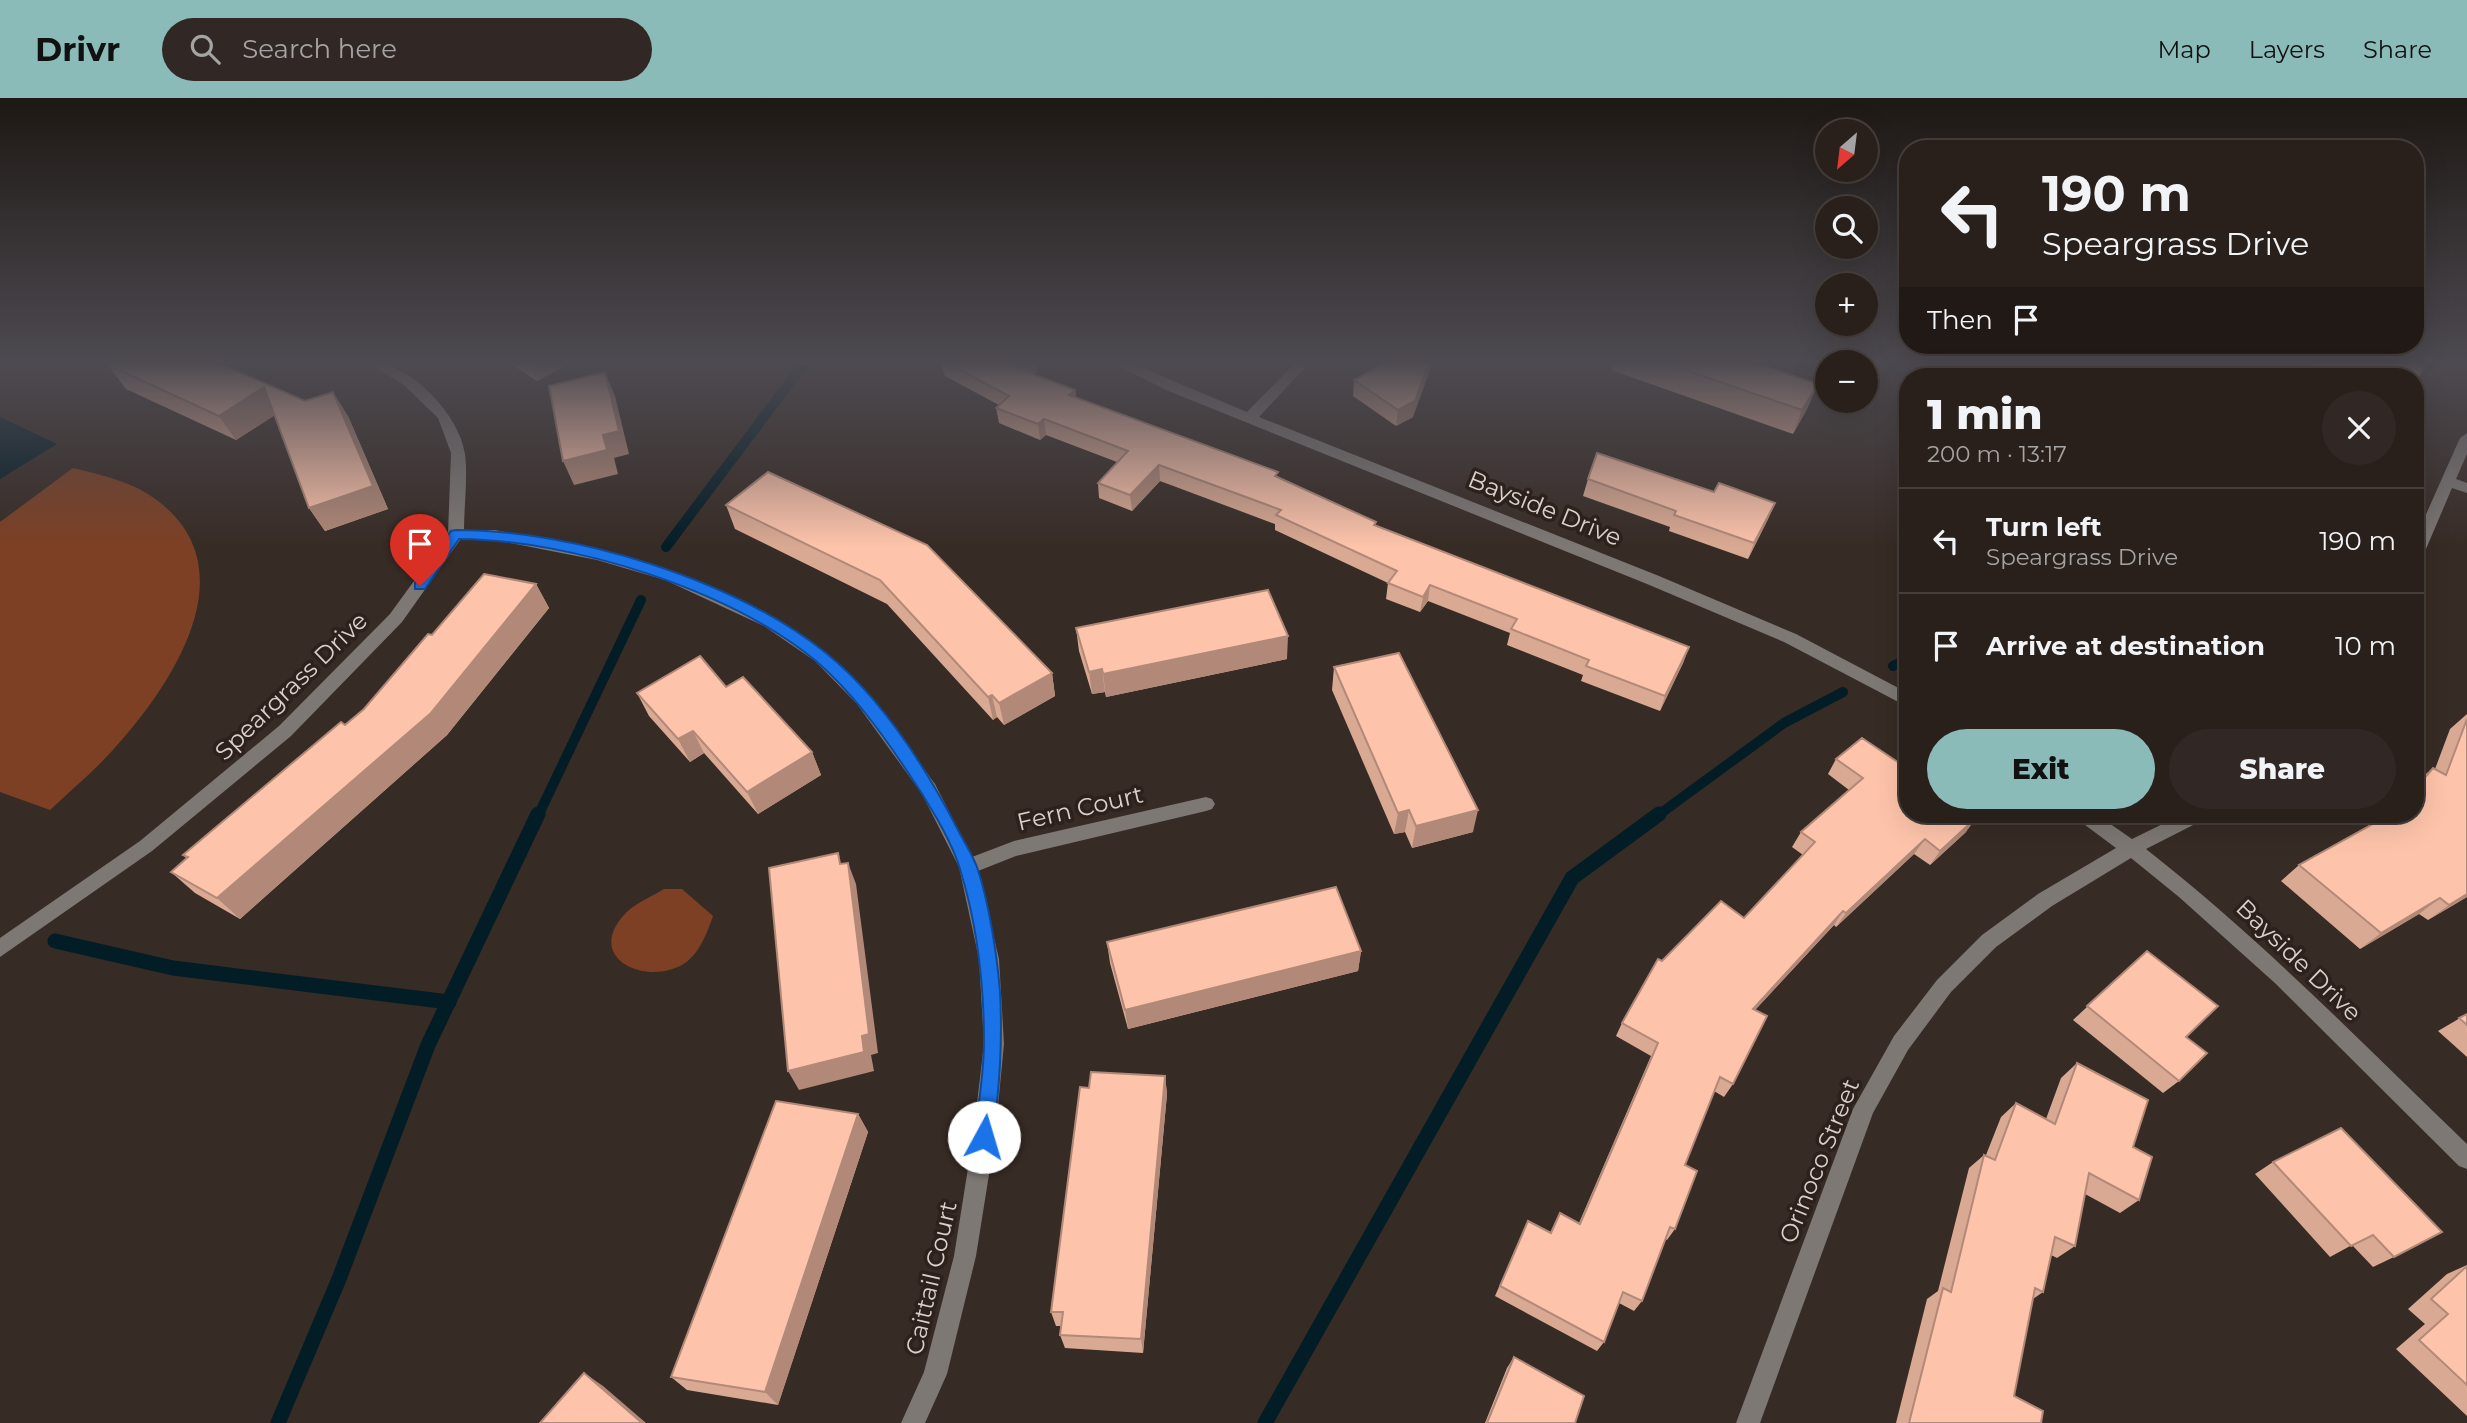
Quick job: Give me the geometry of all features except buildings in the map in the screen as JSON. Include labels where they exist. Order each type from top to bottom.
[{"type":"street","points":[[447,424],[458,453],[456,535]]},
{"type":"street","name":"Bayside Drive","points":[[1261,424],[1653,580],[1790,638],[1899,696]]},
{"type":"street","points":[[2424,536],[2467,438]]},
{"type":"street","points":[[2448,481],[2467,488]]},
{"type":"street","name":"Caittail Court","points":[[456,535],[495,535],[597,555],[670,576],[770,622],[821,657],[863,699],[929,789],[968,867],[989,960],[994,1044],[984,1137],[965,1256],[935,1374],[913,1423]]},
{"type":"street","name":"Speargrass Drive","points":[[0,949],[146,846],[285,731],[396,618],[456,535]]},
{"type":"street","name":"Fern Court","points":[[968,867],[1014,849],[1206,804]]},
{"type":"street","name":"Bayside Drive","points":[[2097,823],[2133,847],[2228,927],[2467,1159]]},
{"type":"street","name":"Orinoco Street","points":[[1748,1423],[1864,1109],[1901,1043],[1944,986],[1989,941],[2045,900],[2133,847],[2181,823]]},
{"type":"shaded area","points":[[73,468],[128,484],[158,501],[185,529],[198,561],[199,594],[191,629],[176,663],[157,695],[112,751],[50,810],[0,792],[0,522]]},
{"type":"shaded area","points":[[664,889],[682,889],[713,916],[706,935],[690,959],[670,970],[655,972],[626,965],[616,957],[612,945],[613,932],[627,912]]},
{"type":"water","points":[[0,424],[14,424],[57,444],[0,479]]},
{"type":"waterway","points":[[666,547],[759,424]]},
{"type":"waterway","points":[[538,816],[641,600]]},
{"type":"waterway","points":[[1893,666],[1899,663]]},
{"type":"waterway","points":[[1657,816],[1784,723],[1843,692]]},
{"type":"waterway","points":[[449,1002],[538,814]]},
{"type":"waterway","points":[[1265,1423],[1572,878],[1659,814]]},
{"type":"waterway","points":[[55,941],[173,968],[449,1002]]},
{"type":"waterway","points":[[278,1423],[339,1279],[428,1045],[449,1002]]},
{"type":"route","points":[[420,586],[456,535],[495,535],[597,555],[670,576],[770,622],[821,657],[863,699],[902,750],[929,789],[968,867],[989,960],[994,1044],[984,1137]]}]
